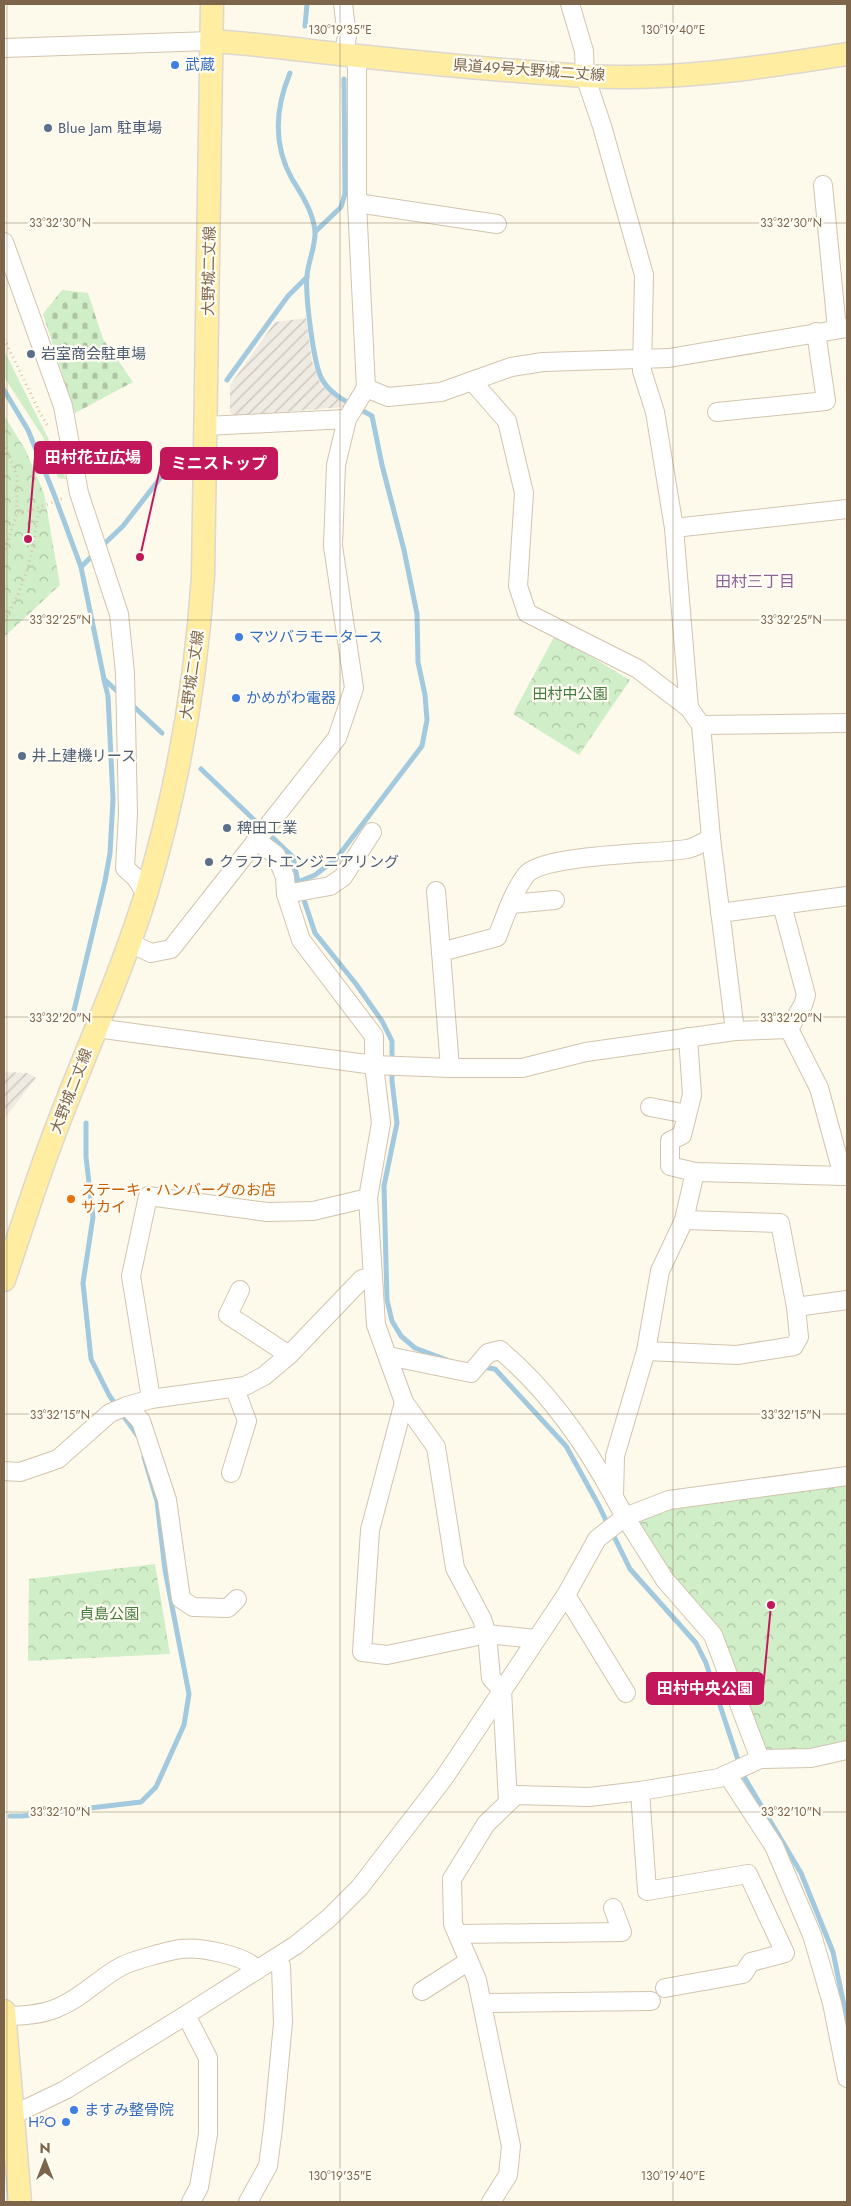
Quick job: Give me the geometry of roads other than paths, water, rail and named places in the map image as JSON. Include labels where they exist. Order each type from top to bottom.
[{"type":"main road","name":"大野城二丈線","points":[[4,1280],[49,1148],[130,943],[164,831],[179,764],[200,632],[203,576],[212,4]]},
{"type":"main road","name":"県道49号大野城二丈線","points":[[211,41],[585,76],[680,75],[771,66],[847,54]]},
{"type":"main road","points":[[4,2011],[8,2118],[20,2202]]},
{"type":"street","points":[[130,943],[151,953],[172,949],[337,738],[354,688],[333,546],[336,465],[346,419],[366,388],[350,55],[343,4]]},
{"type":"street","points":[[570,4],[584,51],[585,76],[602,126],[644,275],[642,371],[655,412],[674,528],[689,708]]},
{"type":"street","points":[[4,48],[211,41]]},
{"type":"street","points":[[366,388],[388,396],[441,392],[511,367],[543,362],[669,358],[842,329],[823,186]]},
{"type":"street","points":[[357,203],[497,224]]},
{"type":"street","points":[[4,242],[64,406],[79,493],[120,614],[126,712],[128,814],[125,868],[136,878],[146,894]]},
{"type":"street","points":[[717,412],[826,401],[816,332]]},
{"type":"street","points":[[472,381],[508,421],[524,494],[518,586],[527,613],[638,669],[689,708],[701,725],[711,838],[735,1030]]},
{"type":"street","points":[[206,426],[346,419]]},
{"type":"street","points":[[674,528],[847,509]]},
{"type":"street","points":[[701,725],[847,723]]},
{"type":"street","points":[[286,894],[330,886],[343,877],[372,832]]},
{"type":"street","points":[[441,952],[497,937],[527,873],[548,864],[570,860],[689,849],[711,838]]},
{"type":"street","points":[[256,840],[276,855],[285,877],[286,894],[302,940],[374,1036],[382,1123],[368,1198],[376,1324],[404,1402],[436,1447],[455,1568],[482,1619],[487,1634],[491,1678],[502,1690],[508,1802]]},
{"type":"street","points":[[436,891],[450,1068]]},
{"type":"street","points":[[720,913],[847,896]]},
{"type":"street","points":[[511,904],[555,900]]},
{"type":"street","points":[[782,905],[806,994],[803,1005],[789,1029]]},
{"type":"street","points":[[96,1028],[377,1065],[450,1068],[522,1068],[586,1052],[735,1030],[789,1029]]},
{"type":"street","points":[[688,1037],[692,1095],[682,1135],[670,1141],[670,1166],[695,1172],[845,1176],[819,1088],[789,1029]]},
{"type":"street","points":[[650,1108],[687,1114]]},
{"type":"street","points":[[614,1497],[615,1456],[646,1351],[660,1271],[684,1220],[695,1172]]},
{"type":"street","points":[[151,1399],[131,1276],[148,1196],[266,1212],[314,1211],[368,1198]]},
{"type":"street","points":[[646,1351],[737,1355],[794,1346],[799,1337],[796,1307],[780,1223],[684,1220]]},
{"type":"street","points":[[4,1471],[20,1472],[58,1459],[110,1413],[127,1406],[151,1399],[246,1386],[264,1376],[289,1355],[362,1279],[372,1276]]},
{"type":"street","points":[[240,1290],[228,1315],[289,1355]]},
{"type":"street","points":[[796,1307],[847,1300]]},
{"type":"street","points":[[388,1356],[471,1373],[488,1353],[500,1350],[520,1367],[558,1408],[590,1454],[624,1517],[665,1580],[713,1635],[756,1761]]},
{"type":"street","points":[[231,1473],[247,1421],[235,1389]]},
{"type":"street","points":[[404,1402],[370,1530],[362,1652],[386,1654],[487,1634],[536,1639]]},
{"type":"street","points":[[127,1406],[141,1421],[167,1500],[180,1598],[192,1607],[228,1608],[237,1599]]},
{"type":"street","points":[[8,2118],[65,2090],[186,2016],[296,1945],[360,1887],[444,1778],[566,1594],[597,1539],[624,1517],[669,1500],[847,1476]]},
{"type":"street","points":[[566,1594],[626,1693]]},
{"type":"street","points":[[491,2202],[508,2175],[511,2146],[476,1980],[453,1924],[452,1879],[486,1824],[516,1795],[589,1797],[640,1791],[719,1778],[756,1761],[811,1758],[847,1750]]},
{"type":"street","points":[[729,1773],[774,1846],[812,1935],[832,2003],[847,2078]]},
{"type":"street","points":[[640,1791],[647,1891],[748,1874],[785,1953],[751,1962],[743,1974],[665,1988]]},
{"type":"street","points":[[458,1934],[622,1932],[613,1908]]},
{"type":"street","points":[[4,2016],[25,2016],[56,2008],[86,1993],[123,1965],[181,1949],[223,1953],[253,1964],[257,1970]]},
{"type":"street","points":[[248,2202],[268,2166],[273,2128],[283,2023],[281,1966],[276,1958]]},
{"type":"street","points":[[422,1991],[469,1961]]},
{"type":"street","points":[[482,2003],[651,2001]]},
{"type":"street","points":[[186,2016],[208,2058],[208,2134],[198,2187],[191,2202]]},
{"type":"waterway","points":[[305,26],[307,4]]},
{"type":"waterway","points":[[290,73],[281,100],[278,127],[279,140],[286,166],[314,224],[315,236],[307,285],[308,311],[317,366],[320,375],[329,389],[342,399],[372,416],[382,465],[404,550],[417,614],[418,662],[425,695],[427,720],[422,746],[336,859],[315,875],[298,882]]},
{"type":"waterway","points":[[315,232],[341,207],[345,194],[344,79]]},
{"type":"waterway","points":[[227,380],[288,296],[307,277]]},
{"type":"waterway","points":[[4,390],[28,430],[54,494],[81,567],[104,679],[120,694]]},
{"type":"waterway","points":[[101,547],[123,526],[182,450]]},
{"type":"waterway","points":[[81,567],[95,553]]},
{"type":"waterway","points":[[72,1019],[110,853],[113,799],[108,696],[104,680]]},
{"type":"waterway","points":[[130,703],[162,733]]},
{"type":"waterway","points":[[201,769],[293,857],[298,882],[315,933],[356,984],[382,1021],[392,1041],[392,1081],[397,1123],[384,1186],[387,1300],[392,1321],[401,1336],[415,1348],[447,1360]]},
{"type":"waterway","points":[[86,1123],[86,1157],[93,1217],[83,1283],[91,1359],[109,1395],[137,1435]]},
{"type":"waterway","points":[[482,1367],[495,1369],[566,1446],[598,1504],[630,1569],[696,1643],[706,1663],[743,1775],[801,1873],[833,1952],[847,2020]]},
{"type":"waterway","points":[[10,1816],[141,1802],[156,1787],[184,1725],[189,1694],[165,1570],[157,1501],[144,1457]]},
{"type":"place","name":"武蔵","points":[[175,65]]},
{"type":"place","name":"Blue Jam 駐車場","points":[[48,128]]},
{"type":"place","name":"岩室商会駐車場","points":[[31,354]]},
{"type":"place","name":"田村花立広場","points":[[28,539]]},
{"type":"place","name":"ミニストップ","points":[[140,557]]},
{"type":"place","name":"マツバラモータース","points":[[239,637]]},
{"type":"place","name":"かめがわ電器","points":[[236,698]]},
{"type":"place","name":"井上建機リース","points":[[22,756]]},
{"type":"place","name":"稗田工業","points":[[227,828]]},
{"type":"place","name":"クラフトエンジニアリング","points":[[209,862]]},
{"type":"place","name":"ステーキ・ハンバーグのお店 サカイ","points":[[71,1199]]},
{"type":"place","name":"田村中央公園","points":[[771,1605]]},
{"type":"place","name":"ますみ整骨院","points":[[74,2110]]},
{"type":"place","name":"H²O","points":[[66,2122]]},
{"type":"district","name":"田村三丁目","points":[[755,581]]},
{"type":"park label","name":"田村中公園","points":[[570,694]]},
{"type":"park label","name":"貞島公園","points":[[109,1614]]}]
